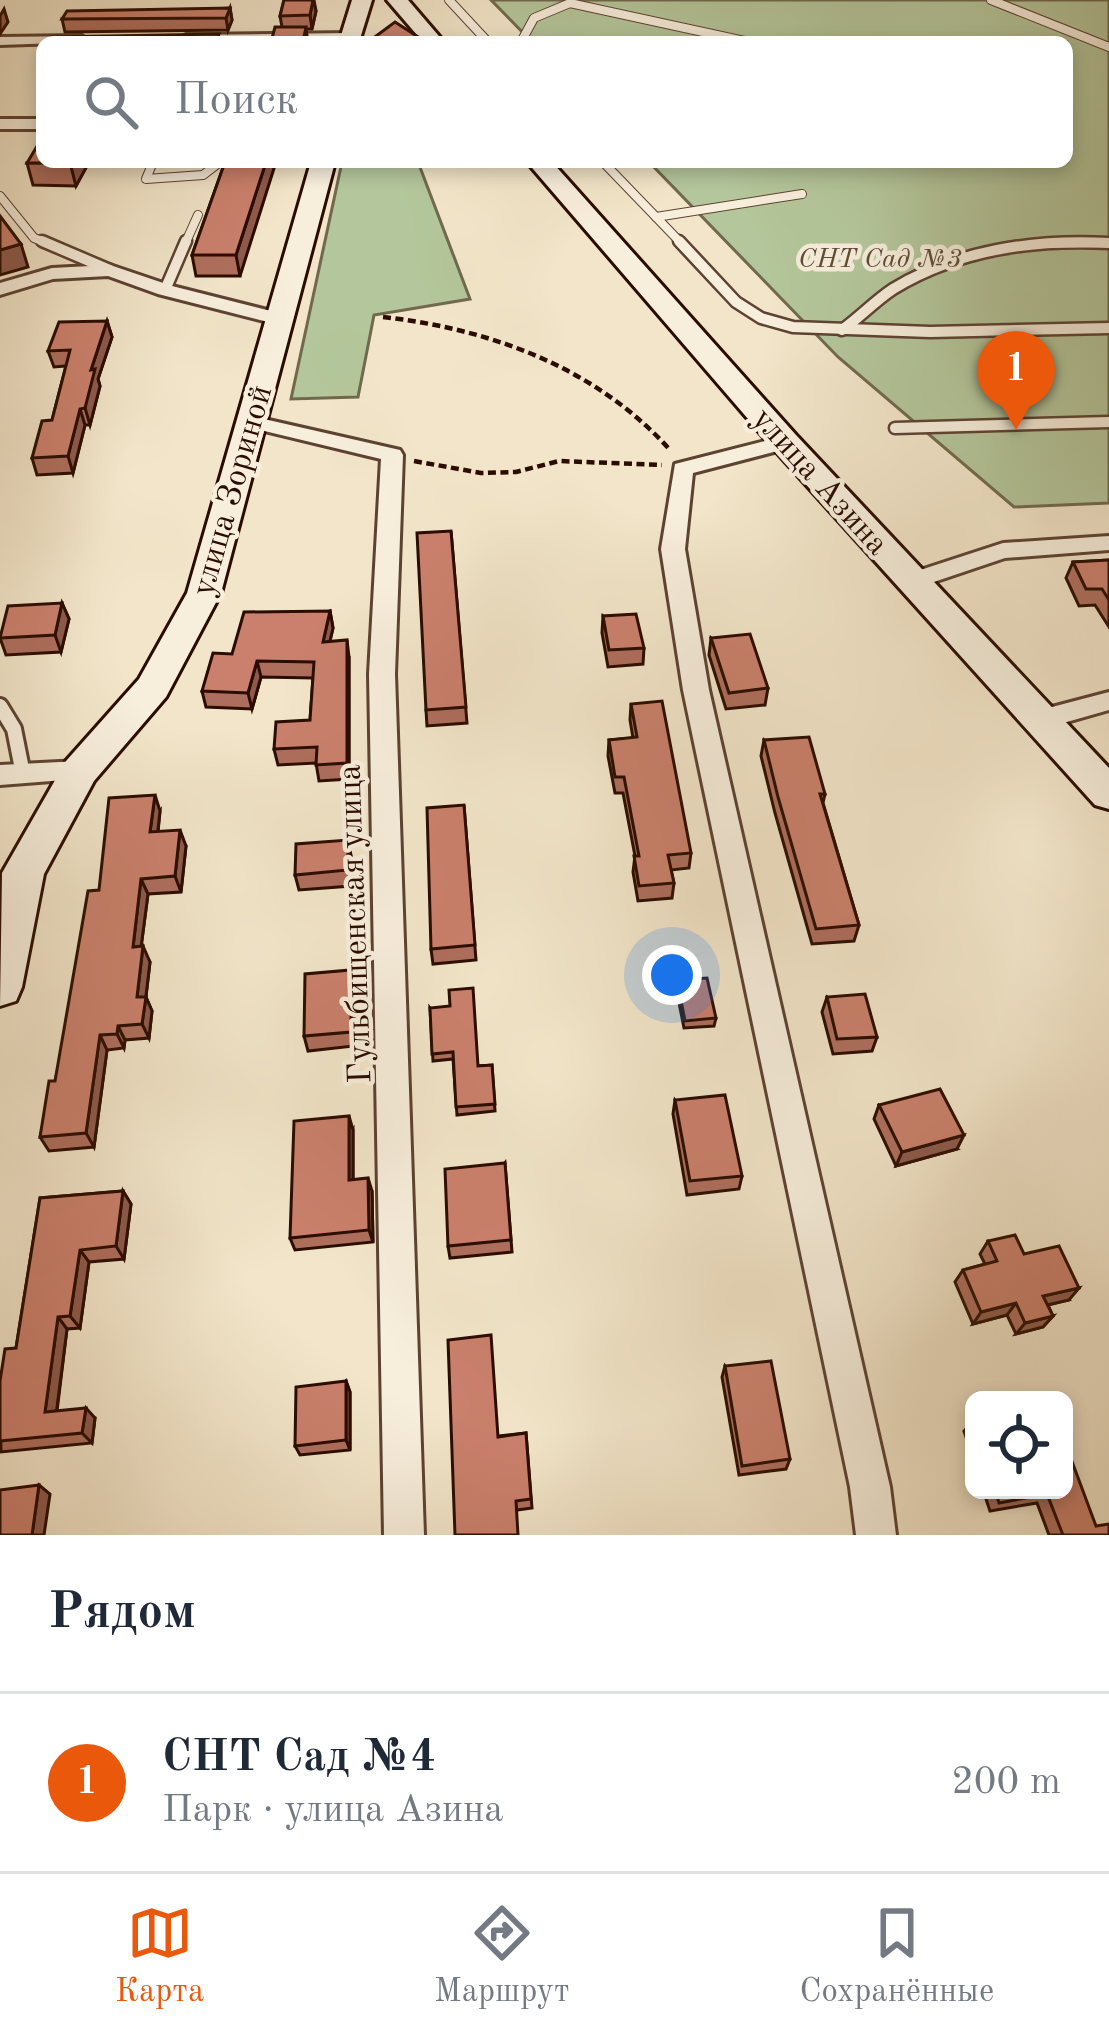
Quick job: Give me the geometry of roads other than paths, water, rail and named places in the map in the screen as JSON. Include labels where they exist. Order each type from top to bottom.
[{"type":"main road","points":[[351,36],[362,0]]},
{"type":"main road","points":[[397,0],[429,36]]},
{"type":"main road","name":"улица Зориной","points":[[0,987],[23,873],[80,771],[153,688],[204,593],[321,168]]},
{"type":"main road","name":"улица Азина","points":[[544,168],[785,442],[1109,794]]},
{"type":"street","points":[[0,41],[36,41]]},
{"type":"street","points":[[0,124],[36,124]]},
{"type":"street","points":[[0,289],[52,274],[110,270],[165,290],[280,319]]},
{"type":"street","name":"Гульбищенская улица","points":[[251,422],[392,455],[382,674],[404,1535]]},
{"type":"street","points":[[785,442],[683,469],[674,549],[696,690],[870,1487],[876,1535]]},
{"type":"street","points":[[913,581],[1003,551],[1109,543]]},
{"type":"street","points":[[1042,719],[1109,701]]},
{"type":"street","points":[[11,774],[80,771]]},
{"type":"lane","points":[[449,0],[482,36]]},
{"type":"lane","points":[[991,0],[1109,46]]},
{"type":"lane","points":[[524,36],[534,18],[570,3],[721,36]]},
{"type":"lane","points":[[150,168],[146,179],[203,175],[212,168]]},
{"type":"lane","points":[[609,168],[736,302],[760,317],[793,327],[842,330],[1109,328]]},
{"type":"lane","points":[[656,217],[802,194]]},
{"type":"lane","points":[[0,196],[34,238],[110,270]]},
{"type":"lane","points":[[165,290],[198,215]]},
{"type":"lane","points":[[842,330],[871,312],[889,291],[949,263],[1042,245],[1109,243]]},
{"type":"lane","points":[[895,428],[1109,422]]},
{"type":"lane","points":[[0,706],[14,729],[11,774]]},
{"type":"place","name":"СНТ Сад №4","points":[[1016,430]]},
{"type":"park label","name":"СНТ Сад №3","points":[[880,258]]}]
